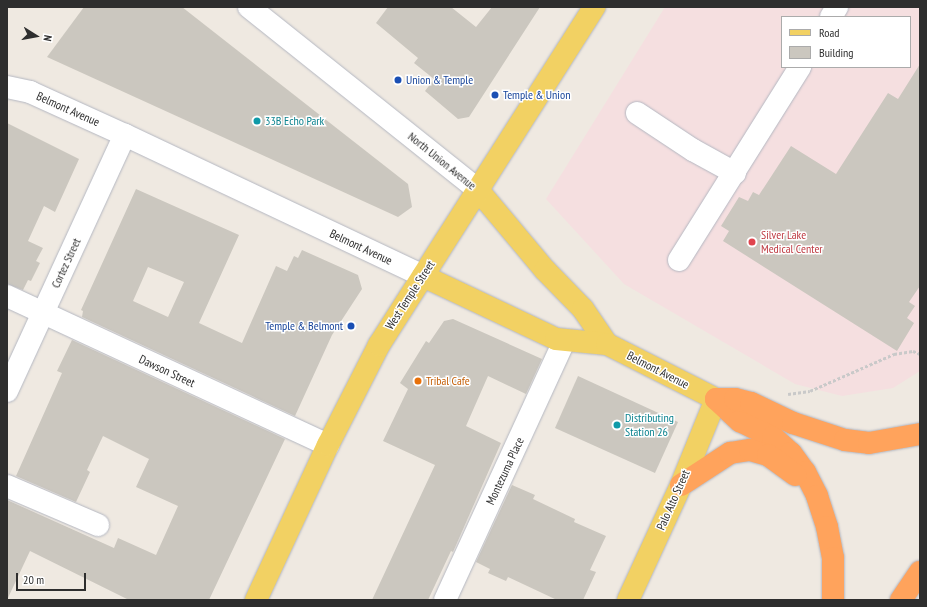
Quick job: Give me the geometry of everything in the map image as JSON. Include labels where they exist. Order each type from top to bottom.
[{"type":"highway","points":[[716,399],[735,399],[751,403],[793,423],[845,440],[869,443],[920,434]]},
{"type":"highway","points":[[716,399],[728,412],[773,438],[791,453],[805,472],[817,496],[827,527],[833,558],[833,600]]},
{"type":"highway","points":[[681,485],[730,453],[750,450],[768,455],[785,465],[804,482],[818,504],[827,527]]},
{"type":"highway","points":[[901,600],[920,572]]},
{"type":"main road","name":"West Temple Street","points":[[256,600],[328,445],[379,345],[594,7]]},
{"type":"main road","name":"North Union Avenue","points":[[478,190],[545,270],[583,310],[607,344]]},
{"type":"main road","name":"Belmont Avenue","points":[[423,276],[564,341],[607,344],[716,399]]},
{"type":"main road","name":"Palo Alto Street","points":[[628,600],[681,485],[716,399]]},
{"type":"street","name":"North Union Avenue","points":[[249,7],[478,190]]},
{"type":"street","points":[[832,16],[837,7]]},
{"type":"street","points":[[679,260],[735,173],[799,68]]},
{"type":"street","name":"Belmont Avenue","points":[[7,87],[30,92],[125,135],[423,276]]},
{"type":"street","points":[[637,113],[693,150],[735,173]]},
{"type":"street","name":"Cortez Street","points":[[7,391],[125,135]]},
{"type":"street","name":"Dawson Street","points":[[7,296],[328,445]]},
{"type":"street","name":"Montezuma Place","points":[[445,600],[564,341]]},
{"type":"street","points":[[7,486],[98,525]]},
{"type":"path","points":[[785,394],[810,391],[894,354],[913,351],[920,354]]},
{"type":"shaded area","name":"Silver Lake Medical Center","points":[[665,7],[920,7],[920,371],[893,388],[842,396],[795,384],[624,284],[546,199]]},
{"type":"building","name":"33B Echo Park","points":[[84,7],[182,7],[408,184],[412,207],[398,217],[47,57]]},
{"type":"building","points":[[388,7],[451,7],[476,27],[492,7],[540,7],[469,117],[458,119],[425,91],[434,79],[414,63],[418,58],[376,23]]},
{"type":"building","points":[[920,64],[920,286],[909,302],[915,306],[907,318],[914,323],[897,351],[723,241],[729,231],[721,226],[739,197],[748,201],[753,192],[759,195],[791,146],[836,174],[888,93],[898,99]]},
{"type":"building","points":[[7,123],[79,159],[55,212],[44,206],[28,241],[43,248],[36,261],[40,263],[31,281],[28,280],[23,290],[7,284]]},
{"type":"building","points":[[136,189],[239,235],[199,323],[242,343],[276,266],[287,271],[294,256],[298,258],[302,250],[358,275],[362,289],[332,335],[295,416],[82,317],[83,311],[81,310]],"holes":[[[148,267],[184,282],[168,317],[133,301]]]},
{"type":"building","points":[[453,319],[542,359],[526,394],[488,376],[466,426],[501,443],[453,552],[451,551],[428,600],[372,600],[435,465],[383,441],[408,389],[400,383],[426,341],[429,343],[444,321]]},
{"type":"building","points":[[72,340],[285,439],[209,600],[129,600],[30,551],[7,600],[7,500],[114,548],[118,538],[156,555],[178,506],[136,487],[149,459],[103,436],[87,470],[90,472],[76,502],[16,476],[62,373],[57,371]]},
{"type":"building","name":"Distributing Station 26","points":[[578,376],[678,422],[655,473],[555,428]]},
{"type":"building","points":[[512,485],[535,495],[533,499],[575,519],[574,522],[606,536],[590,570],[596,572],[583,600],[557,600],[508,577],[506,581],[488,573],[490,569],[476,562]]},
{"type":"place","name":"Union & Temple","points":[[398,80]]},
{"type":"place","name":"Temple & Union","points":[[495,95]]},
{"type":"place","name":"33B Echo Park","points":[[257,121]]},
{"type":"place","name":"Silver Lake Medical Center","points":[[752,242]]},
{"type":"place","name":"Temple & Belmont","points":[[351,326]]},
{"type":"place","name":"Tribal Cafe","points":[[418,381]]},
{"type":"place","name":"Distributing Station 26","points":[[617,425]]}]
